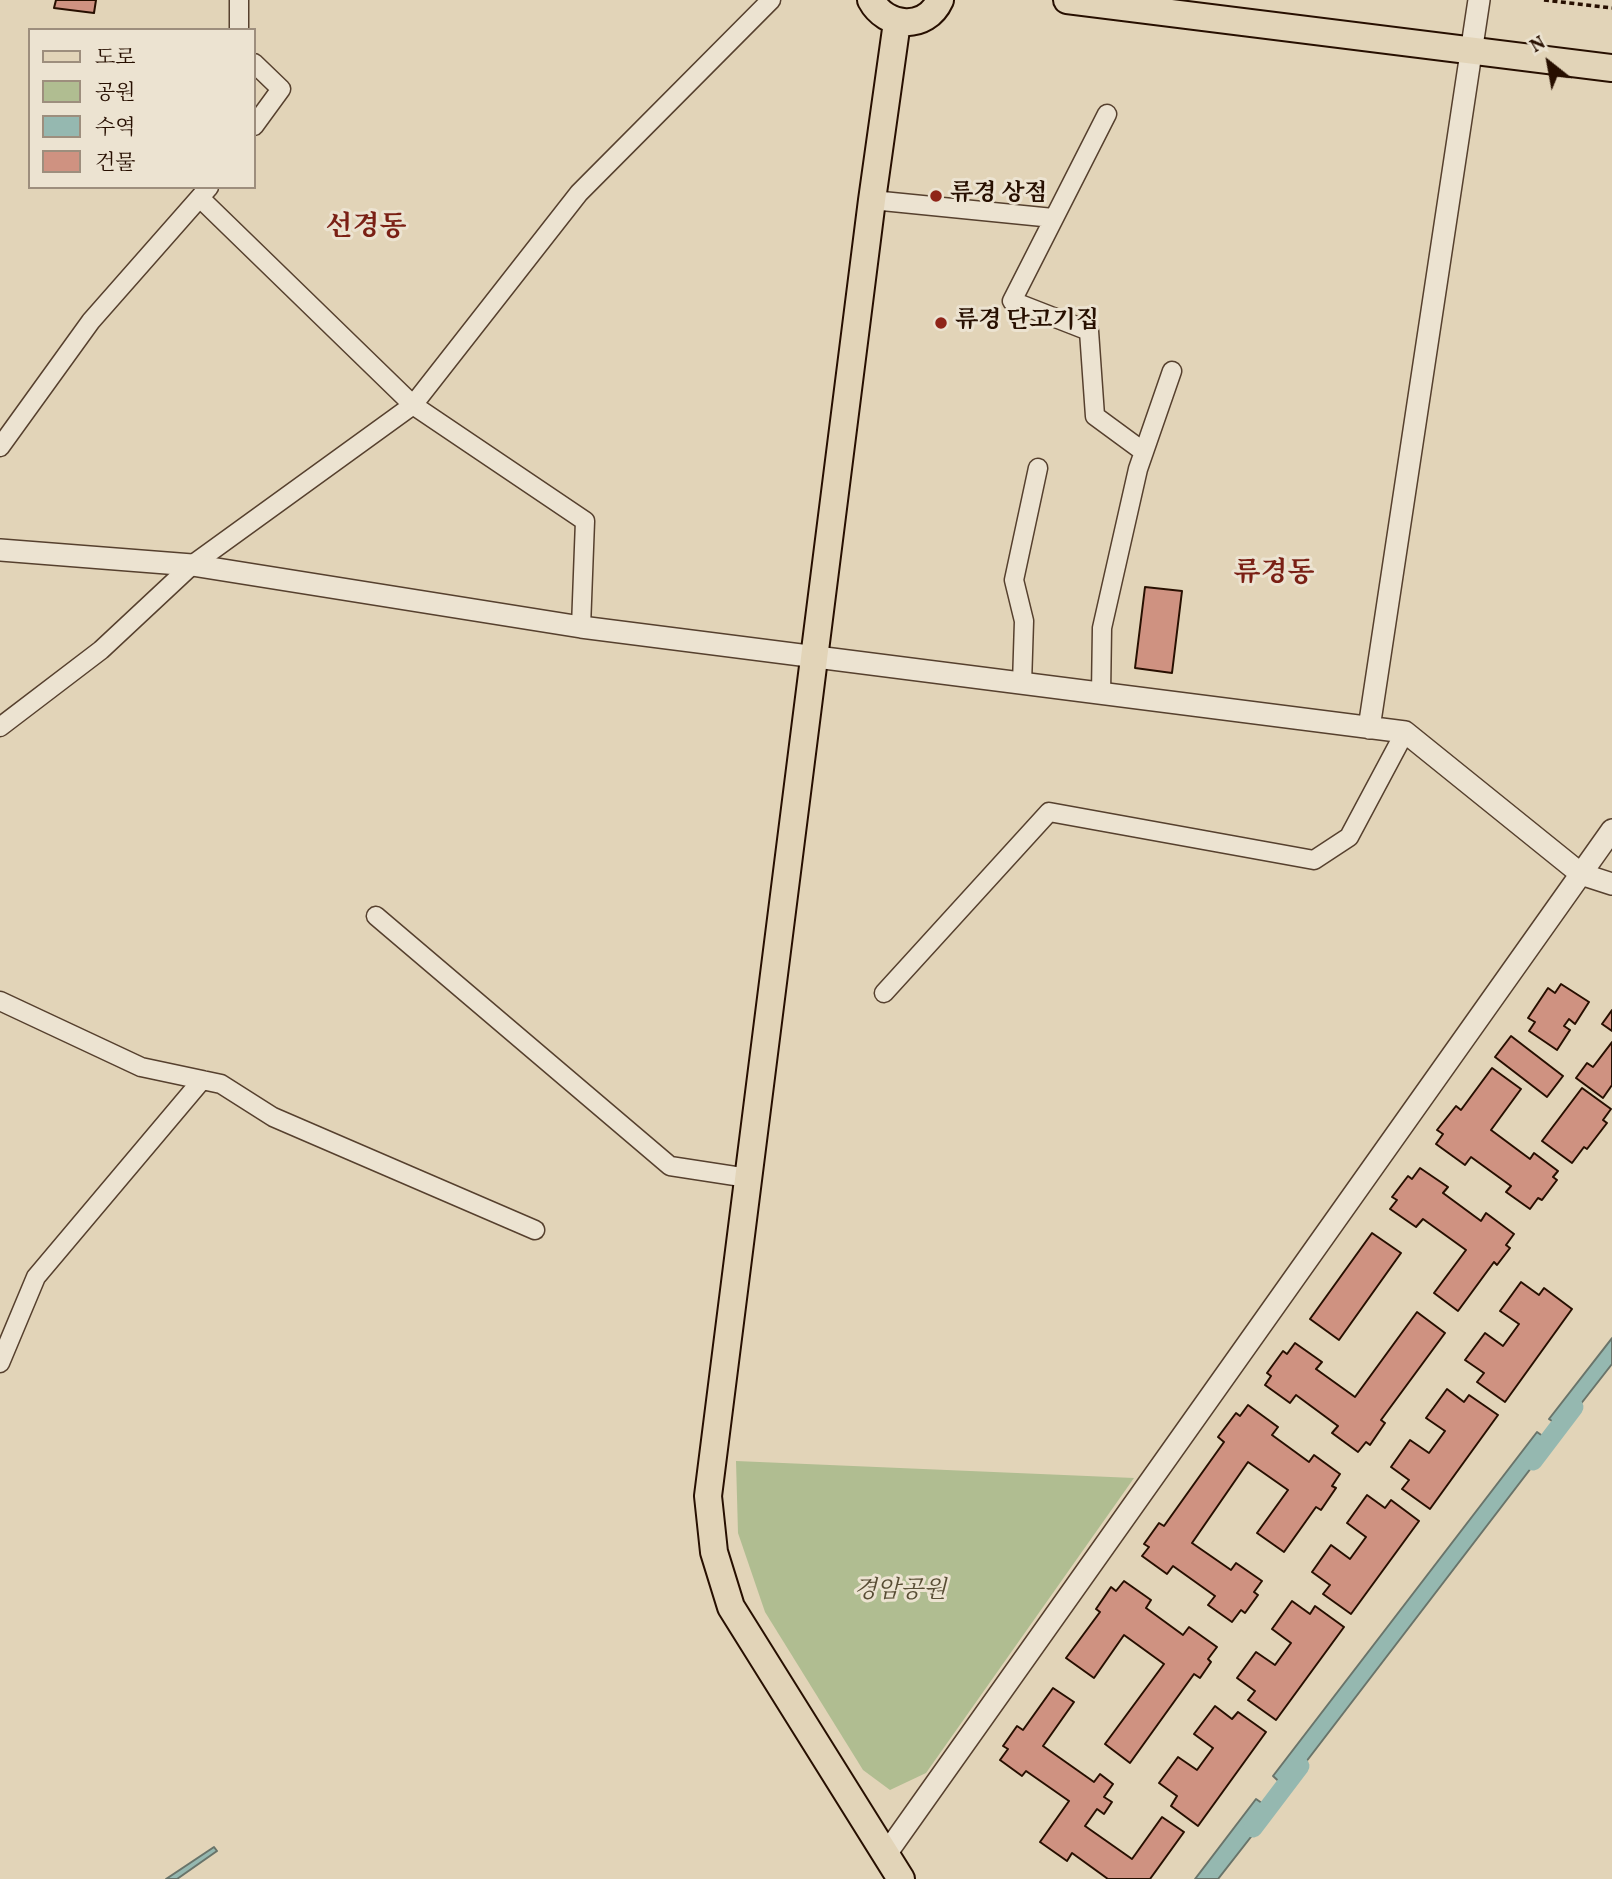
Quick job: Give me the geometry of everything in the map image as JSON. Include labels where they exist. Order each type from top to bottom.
[{"type":"main road","points":[[871,0],[890,19],[897,22],[914,22],[936,9],[940,0]]},
{"type":"main road","points":[[1067,0],[1612,68]]},
{"type":"main road","points":[[897,22],[872,200],[708,1496],[714,1552],[731,1607],[901,1879]]},
{"type":"street","points":[[239,0],[239,28]]},
{"type":"street","points":[[0,727],[101,650],[192,565],[413,405],[579,193],[771,0]]},
{"type":"street","points":[[1369,728],[1479,0]]},
{"type":"street","points":[[256,65],[281,89],[256,123]]},
{"type":"street","points":[[1107,114],[1012,301],[1089,331],[1095,416],[1144,452]]},
{"type":"street","points":[[0,447],[91,321],[205,193],[413,405],[585,521],[581,627]]},
{"type":"street","points":[[872,200],[1053,218]]},
{"type":"street","points":[[1101,694],[1102,628],[1138,469],[1172,371]]},
{"type":"street","points":[[1022,684],[1024,621],[1014,580],[1038,468]]},
{"type":"street","points":[[0,550],[192,565],[581,627],[1405,732],[1581,874],[1612,884]]},
{"type":"street","points":[[884,993],[1049,812],[1314,860],[1349,837],[1405,732]]},
{"type":"street","points":[[886,1854],[1612,830]]},
{"type":"street","points":[[376,916],[670,1166],[747,1178]]},
{"type":"street","points":[[0,1001],[141,1067],[221,1084],[273,1117],[536,1230]]},
{"type":"street","points":[[0,1363],[36,1277],[202,1080]]},
{"type":"path","points":[[1544,0],[1612,8]]},
{"type":"green space","name":"경암공원","points":[[736,1461],[1134,1478],[926,1773],[890,1790],[863,1770],[765,1612],[738,1533]]},
{"type":"water","points":[[1612,1338],[1612,1364],[1562,1428],[1549,1419]]},
{"type":"water","points":[[1537,1432],[1551,1442],[1286,1788],[1273,1776]]},
{"type":"water","points":[[1256,1799],[1272,1810],[1218,1879],[1195,1879]]},
{"type":"water","points":[[214,1847],[217,1851],[177,1879],[166,1879]]},
{"type":"building","points":[[56,0],[96,0],[94,13],[54,8]]},
{"type":"building","points":[[1145,587],[1182,591],[1172,673],[1135,668]]},
{"type":"building","points":[[1561,984],[1589,1002],[1575,1024],[1569,1019],[1564,1026],[1570,1030],[1557,1050],[1529,1031],[1535,1022],[1528,1018],[1548,988],[1555,993]]},
{"type":"building","points":[[1612,1010],[1612,1031],[1602,1024]]},
{"type":"building","points":[[1511,1036],[1563,1076],[1547,1097],[1495,1057]]},
{"type":"building","points":[[1612,1042],[1612,1085],[1603,1098],[1576,1078],[1587,1063],[1593,1067]]},
{"type":"building","points":[[1492,1068],[1521,1089],[1491,1130],[1530,1159],[1534,1153],[1558,1171],[1553,1177],[1557,1180],[1542,1200],[1538,1198],[1530,1209],[1506,1192],[1511,1186],[1471,1157],[1465,1165],[1436,1144],[1443,1134],[1437,1130],[1456,1106],[1461,1110]]},
{"type":"building","points":[[1582,1088],[1611,1109],[1603,1120],[1607,1123],[1572,1163],[1542,1141]]},
{"type":"building","points":[[1420,1168],[1448,1187],[1443,1193],[1481,1221],[1486,1213],[1514,1234],[1506,1245],[1510,1248],[1497,1265],[1494,1262],[1458,1311],[1434,1293],[1466,1250],[1423,1219],[1416,1227],[1390,1209],[1397,1200],[1392,1197],[1408,1176],[1412,1179]]},
{"type":"building","points":[[1372,1233],[1401,1253],[1339,1340],[1310,1319]]},
{"type":"building","points":[[1521,1282],[1539,1295],[1544,1288],[1572,1309],[1505,1402],[1477,1382],[1484,1373],[1465,1360],[1485,1333],[1503,1346],[1519,1324],[1500,1311]]},
{"type":"building","points":[[1417,1312],[1445,1333],[1381,1420],[1385,1423],[1370,1445],[1366,1442],[1358,1452],[1332,1433],[1338,1426],[1296,1395],[1290,1403],[1265,1385],[1271,1376],[1267,1373],[1283,1351],[1287,1354],[1295,1343],[1322,1362],[1316,1369],[1355,1397]]},
{"type":"building","points":[[1447,1389],[1464,1402],[1469,1395],[1498,1415],[1430,1509],[1402,1489],[1409,1480],[1391,1467],[1410,1440],[1429,1453],[1445,1431],[1426,1418]]},
{"type":"building","points":[[1248,1405],[1278,1427],[1272,1435],[1309,1462],[1314,1455],[1340,1474],[1332,1486],[1336,1488],[1321,1510],[1316,1507],[1284,1552],[1257,1533],[1288,1490],[1248,1462],[1192,1543],[1231,1570],[1236,1563],[1262,1581],[1254,1592],[1258,1595],[1245,1613],[1241,1610],[1232,1622],[1208,1605],[1215,1596],[1173,1566],[1167,1574],[1142,1556],[1149,1547],[1144,1544],[1159,1523],[1164,1526],[1224,1442],[1218,1437],[1236,1413],[1240,1416]]},
{"type":"building","points":[[1367,1495],[1385,1508],[1391,1500],[1419,1521],[1351,1614],[1323,1594],[1330,1585],[1312,1572],[1331,1545],[1350,1559],[1366,1537],[1347,1523]]},
{"type":"building","points":[[1124,1581],[1151,1600],[1146,1608],[1183,1635],[1189,1627],[1217,1647],[1208,1659],[1211,1662],[1200,1678],[1194,1674],[1130,1763],[1105,1744],[1164,1664],[1124,1635],[1094,1678],[1066,1658],[1100,1612],[1096,1609],[1111,1587],[1116,1591]]},
{"type":"building","points":[[1292,1601],[1310,1614],[1315,1606],[1344,1627],[1276,1720],[1248,1700],[1255,1691],[1237,1678],[1256,1652],[1275,1665],[1291,1643],[1272,1629]]},
{"type":"building","points":[[1053,1688],[1074,1702],[1043,1746],[1094,1782],[1100,1774],[1113,1784],[1104,1797],[1112,1802],[1104,1814],[1097,1809],[1085,1826],[1132,1859],[1162,1817],[1184,1832],[1150,1879],[1108,1879],[1072,1853],[1067,1861],[1040,1842],[1069,1801],[1026,1771],[1022,1776],[1000,1760],[1008,1749],[1003,1746],[1017,1726],[1023,1730]]},
{"type":"building","points":[[1215,1706],[1232,1719],[1238,1712],[1266,1732],[1198,1826],[1171,1806],[1177,1796],[1159,1783],[1178,1757],[1197,1770],[1213,1748],[1194,1734]]},
{"type":"waterway","points":[[1533,1461],[1574,1407]]},
{"type":"waterway","points":[[1253,1828],[1300,1766]]},
{"type":"place","name":"류경 상점","points":[[936,196]]},
{"type":"place","name":"류경 단고기집","points":[[941,323]]},
{"type":"district","name":"선경동","points":[[366,230]]},
{"type":"district","name":"류경동","points":[[1274,576]]}]
